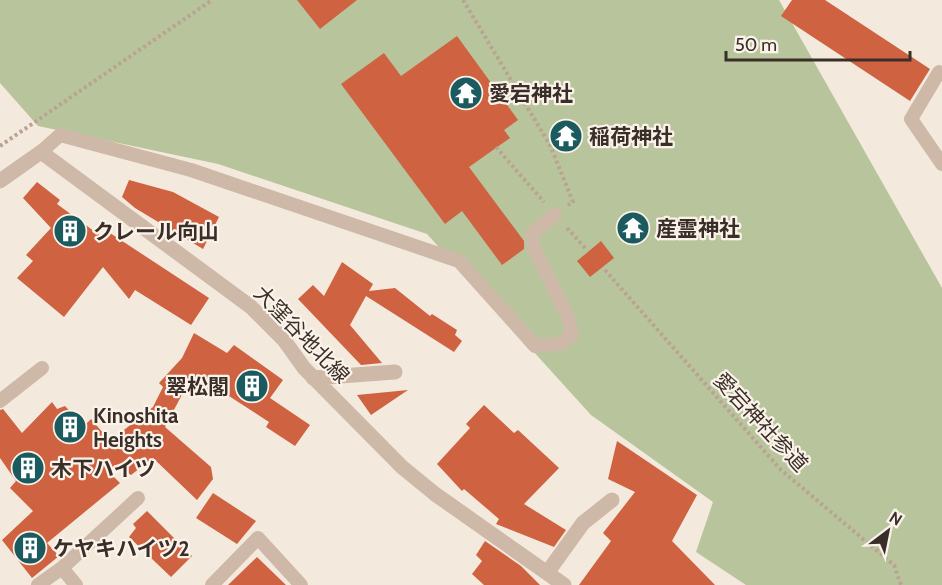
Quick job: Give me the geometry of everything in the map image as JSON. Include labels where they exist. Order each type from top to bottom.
[{"type":"street","points":[[0,181],[41,152]]},
{"type":"street","name":"大窪谷地北線","points":[[41,152],[251,307],[284,340],[313,378],[419,480],[564,585]]},
{"type":"street","points":[[313,378],[395,372]]},
{"type":"street","points":[[547,573],[583,524],[612,500]]},
{"type":"lane","points":[[939,72],[911,119],[942,164]]},
{"type":"lane","points":[[41,152],[60,135],[191,170],[459,261],[535,346],[560,344],[572,335],[568,317],[533,246],[532,234],[555,214]]},
{"type":"lane","points":[[0,401],[42,368]]},
{"type":"lane","points":[[38,585],[63,568],[138,498]]},
{"type":"lane","points":[[212,585],[258,538],[301,585]]},
{"type":"lane","points":[[63,568],[76,585]]},
{"type":"path","points":[[0,146],[212,0]]},
{"type":"path","points":[[463,0],[550,145],[573,201],[555,214]]},
{"type":"path","name":"愛宕神社参道","points":[[605,270],[781,470],[894,565],[901,585]]},
{"type":"green space","points":[[0,0],[779,0],[942,288],[942,585],[746,585],[696,552],[713,502],[591,415],[427,234],[218,164],[38,126],[0,83]]},
{"type":"building","points":[[297,0],[357,0],[320,29]]},
{"type":"building","points":[[792,0],[825,0],[930,69],[910,101],[781,16]]},
{"type":"building","points":[[457,36],[518,120],[504,130],[510,138],[469,167],[524,241],[524,249],[502,265],[462,211],[445,224],[341,84],[384,53],[401,76]]},
{"type":"building","points":[[129,180],[173,192],[219,217],[203,249],[135,208],[122,197]]},
{"type":"building","points":[[37,182],[60,200],[57,204],[102,237],[107,231],[209,298],[191,325],[135,290],[129,299],[103,267],[64,317],[17,278],[33,261],[26,255],[51,228],[23,198]]},
{"type":"building","points":[[601,241],[614,258],[590,277],[577,261]]},
{"type":"building","points":[[342,262],[373,284],[369,291],[395,288],[430,316],[432,314],[457,330],[455,335],[462,341],[454,352],[366,296],[350,325],[382,363],[361,365],[298,299],[313,285],[324,296]]},
{"type":"building","points":[[194,333],[227,353],[234,345],[283,380],[270,398],[310,425],[295,446],[266,427],[269,422],[212,385],[204,397],[187,385],[165,427],[211,467],[213,479],[197,500],[153,458],[131,475],[115,465],[109,472],[120,483],[47,543],[59,556],[32,578],[2,540],[33,511],[10,488],[16,481],[0,458],[0,410],[3,409],[22,433],[52,402],[57,409],[65,406],[76,418],[79,416],[87,423],[91,419],[110,441],[153,407],[163,387],[159,383],[182,358]]},
{"type":"building","points":[[408,390],[371,415],[357,395]]},
{"type":"building","points":[[484,405],[514,433],[518,430],[559,468],[524,504],[566,530],[554,547],[496,524],[499,519],[464,489],[462,491],[437,464],[470,428],[466,424]]},
{"type":"building","points":[[617,441],[697,495],[672,541],[715,585],[579,585],[611,541],[603,533],[635,492],[608,479]]},
{"type":"building","points":[[213,493],[256,521],[237,544],[196,518]]},
{"type":"building","points":[[147,511],[192,556],[171,577],[129,537],[136,528],[133,524]]},
{"type":"building","points":[[485,541],[521,566],[540,585],[484,585],[472,574],[482,561],[476,555]]},
{"type":"building","points":[[257,557],[286,585],[228,585]]},
{"type":"place","name":"愛宕神社","points":[[466,93]]},
{"type":"place","name":"稲荷神社","points":[[566,136]]},
{"type":"place","name":"産霊神社","points":[[633,228]]},
{"type":"place","name":"クレール向山","points":[[70,231]]},
{"type":"place","name":"翠松閣","points":[[252,386]]},
{"type":"place","name":"Kinoshita Heights","points":[[70,427]]},
{"type":"place","name":"木下ハイツ","points":[[28,468]]},
{"type":"place","name":"ケヤキハイツ2","points":[[30,548]]}]
